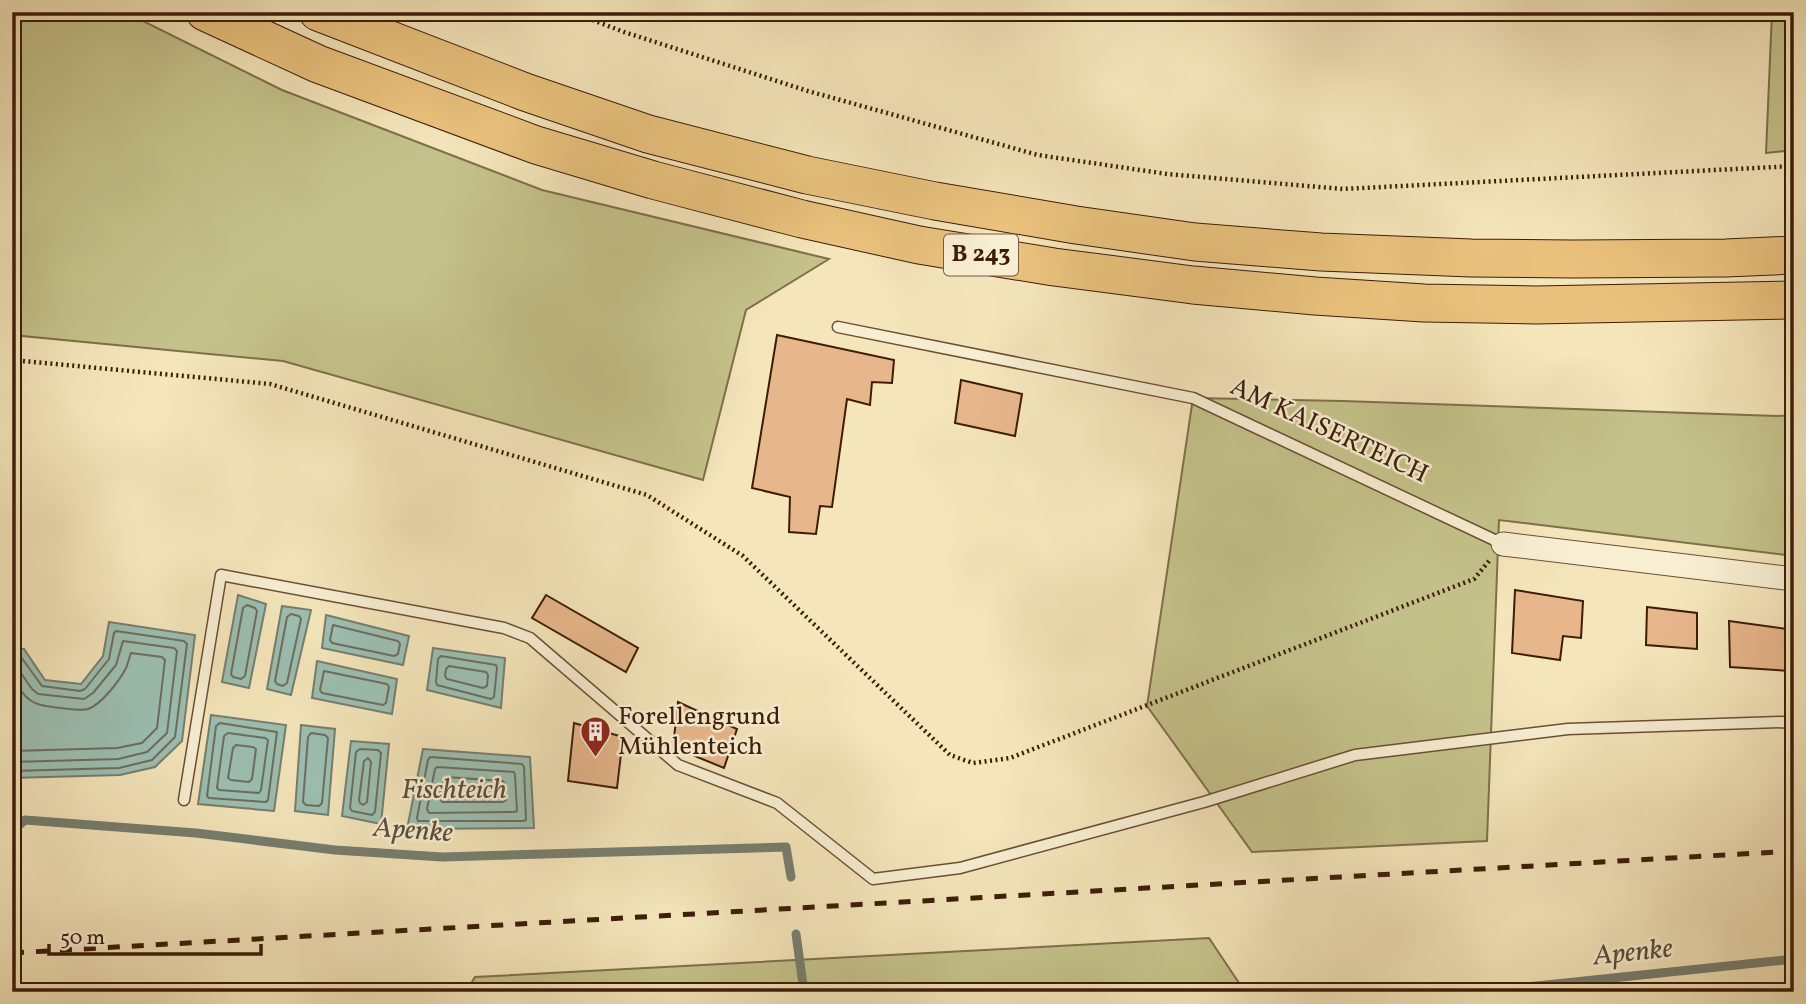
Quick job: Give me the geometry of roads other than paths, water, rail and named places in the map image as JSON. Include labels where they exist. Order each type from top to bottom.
[{"type":"highway","name":"B 243","points":[[205,12],[318,64],[536,145],[653,180],[802,219],[919,245],[1054,267],[1193,285],[1424,303],[1536,305],[1794,300]]},
{"type":"highway","name":"B 243","points":[[318,12],[525,92],[648,134],[807,175],[934,201],[1063,223],[1195,242],[1471,258],[1726,258],[1794,255]]},
{"type":"street","name":"AM KAISERTEICH","points":[[1503,544],[1794,579]]},
{"type":"lane","name":"AM KAISERTEICH","points":[[838,327],[1193,398],[1503,544]]},
{"type":"lane","points":[[184,800],[221,575],[504,628],[530,638],[678,765],[777,803],[873,878],[960,868],[1204,802],[1354,755],[1568,729],[1782,722],[1794,724]]},
{"type":"water","points":[[238,595],[266,604],[249,688],[222,682]]},
{"type":"water","points":[[282,606],[311,610],[291,695],[267,689]]},
{"type":"water","points":[[326,615],[409,636],[403,665],[322,648]]},
{"type":"water","points":[[109,622],[195,635],[182,741],[155,767],[120,775],[12,778],[12,649],[24,649],[45,680],[81,684],[103,656]]},
{"type":"water","name":"Fischteich","points":[[433,648],[505,658],[501,708],[427,690]]},
{"type":"water","name":"Fischteich","points":[[317,661],[397,679],[392,714],[312,698]]},
{"type":"water","points":[[211,715],[286,725],[274,811],[198,804]]},
{"type":"water","name":"Fischteich","points":[[301,725],[335,729],[328,815],[295,811]]},
{"type":"water","name":"Fischteich","points":[[351,741],[389,744],[381,824],[342,816]]},
{"type":"water","name":"Fischteich","points":[[423,749],[530,757],[534,828],[407,829]]},
{"type":"waterway","name":"Apenke","points":[[12,831],[25,820],[196,833],[335,850],[442,857],[786,847],[791,877]]},
{"type":"waterway","name":"Apenke","points":[[796,934],[804,992]]},
{"type":"waterway","name":"Apenke","points":[[1478,992],[1794,959]]},
{"type":"railway","points":[[12,953],[1794,851]]},
{"type":"place","name":"Forellengrund Mühlenteich","points":[[595,759]]}]
